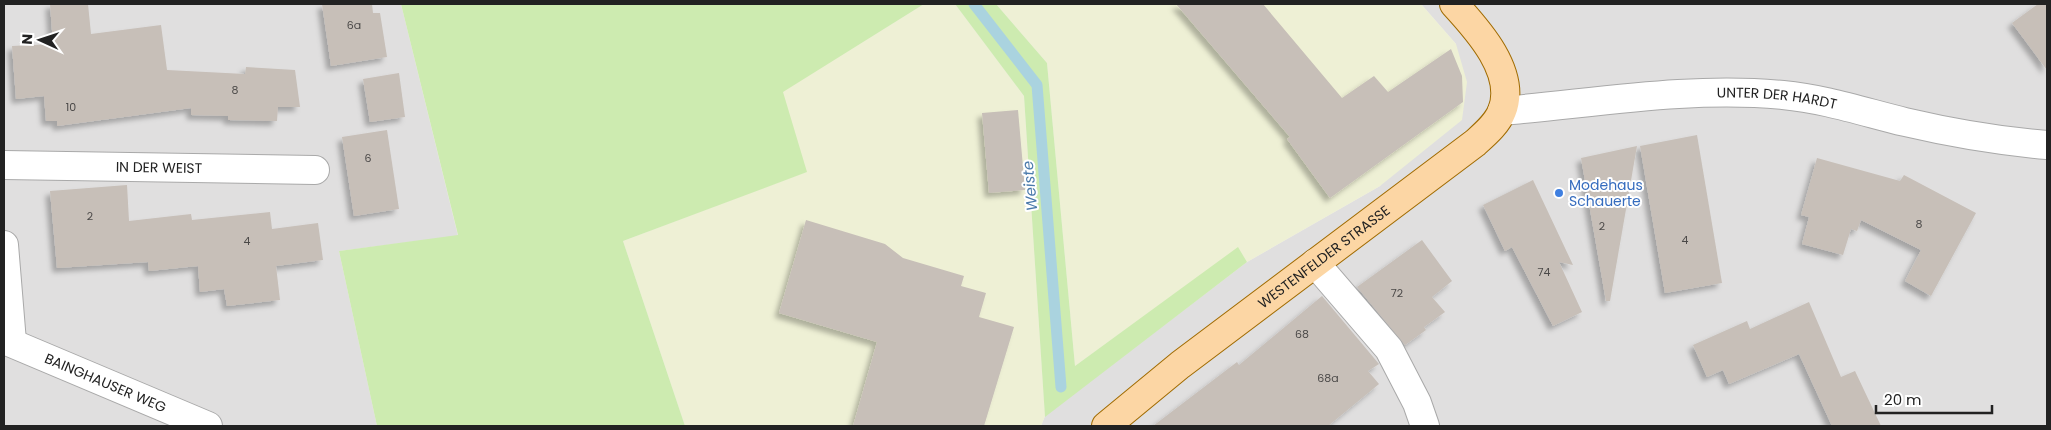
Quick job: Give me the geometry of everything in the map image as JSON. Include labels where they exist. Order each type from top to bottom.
[{"type":"main road","points":[[1454,4],[1488,45],[1500,67],[1505,91],[1502,111]]},
{"type":"main road","name":"WESTENFELDER STRASSE","points":[[1106,426],[1180,365],[1475,144],[1495,124],[1502,111]]},
{"type":"street","name":"UNTER DER HARDT","points":[[1502,111],[1646,97],[1752,93],[1785,95],[1836,103],[1962,135],[2047,145]]},
{"type":"street","name":"IN DER WEIST","points":[[4,166],[315,170]]},
{"type":"street","points":[[4,245],[8,341]]},
{"type":"street","points":[[1315,263],[1389,349],[1417,403],[1425,426]]},
{"type":"street","name":"BAINGHAUSER WEG","points":[[8,341],[208,426]]},
{"type":"shaded area","points":[[4,4],[401,4],[458,236],[339,251],[377,426],[4,426]]},
{"type":"shaded area","points":[[1421,4],[2047,4],[2047,426],[1041,426],[1045,416],[1247,262],[1380,186],[1456,44]]},
{"type":"green space","points":[[401,4],[924,4],[783,92],[807,172],[623,241],[685,426],[377,426],[339,251],[458,235]]},
{"type":"green space","points":[[924,4],[955,4],[1024,96],[1045,416],[1041,426],[685,426],[623,241],[806,172],[782,92]]},
{"type":"green space","points":[[955,4],[996,4],[1047,63],[1075,366],[1238,247],[1247,262],[1045,417],[1024,96]]},
{"type":"green space","points":[[996,4],[1421,4],[1456,44],[1467,82],[1462,120],[1380,186],[1247,262],[1238,248],[1075,366],[1047,63]]},
{"type":"building","points":[[50,4],[88,4],[91,34],[161,25],[167,70],[245,74],[246,67],[295,70],[300,107],[278,107],[277,121],[228,120],[228,116],[191,115],[191,108],[57,126],[57,121],[46,121],[44,96],[16,99],[12,46],[53,44]]},
{"type":"building","points":[[322,4],[372,4],[373,13],[380,13],[387,57],[331,66]]},
{"type":"building","points":[[1176,4],[1263,4],[1342,98],[1374,76],[1388,92],[1451,49],[1462,76],[1463,102],[1330,198],[1287,139],[1290,137]]},
{"type":"building","points":[[2038,4],[2047,4],[2047,70],[2012,23]]},
{"type":"building","points":[[399,73],[405,117],[370,122],[363,79]]},
{"type":"building","points":[[1018,110],[1025,190],[989,193],[982,113]]},
{"type":"building","points":[[387,130],[399,209],[354,216],[342,137]]},
{"type":"building","points":[[1697,135],[1722,283],[1665,293],[1640,146]]},
{"type":"building","points":[[1637,146],[1610,301],[1606,301],[1581,158]]},
{"type":"building","points":[[1817,158],[1900,181],[1904,175],[1976,213],[1931,296],[1905,281],[1921,250],[1861,220],[1857,231],[1851,229],[1843,255],[1802,244],[1809,217],[1801,215]]},
{"type":"building","points":[[1533,180],[1573,265],[1559,262],[1582,312],[1553,326],[1512,247],[1505,251],[1483,205]]},
{"type":"building","points":[[127,185],[129,221],[191,214],[192,220],[270,212],[272,229],[318,223],[323,260],[276,266],[280,300],[227,306],[224,289],[200,292],[198,266],[149,271],[148,262],[57,268],[50,191]]},
{"type":"building","points":[[806,220],[885,244],[903,258],[964,276],[961,286],[986,293],[979,317],[1014,327],[984,426],[853,426],[877,342],[779,313]]},
{"type":"building","points":[[1422,240],[1452,281],[1432,297],[1445,312],[1424,327],[1426,330],[1405,345],[1357,287]]},
{"type":"building","points":[[1322,296],[1379,364],[1368,371],[1379,384],[1328,426],[1153,426],[1237,362],[1239,365]]},
{"type":"building","points":[[1809,302],[1841,377],[1855,371],[1881,426],[1832,426],[1799,354],[1729,384],[1723,370],[1707,377],[1693,345],[1747,321],[1750,329]]},
{"type":"waterway","name":"Weiste","points":[[974,4],[1037,85],[1061,387]]},
{"type":"place","name":"Modehaus Schauerte","points":[[1559,193]]}]
